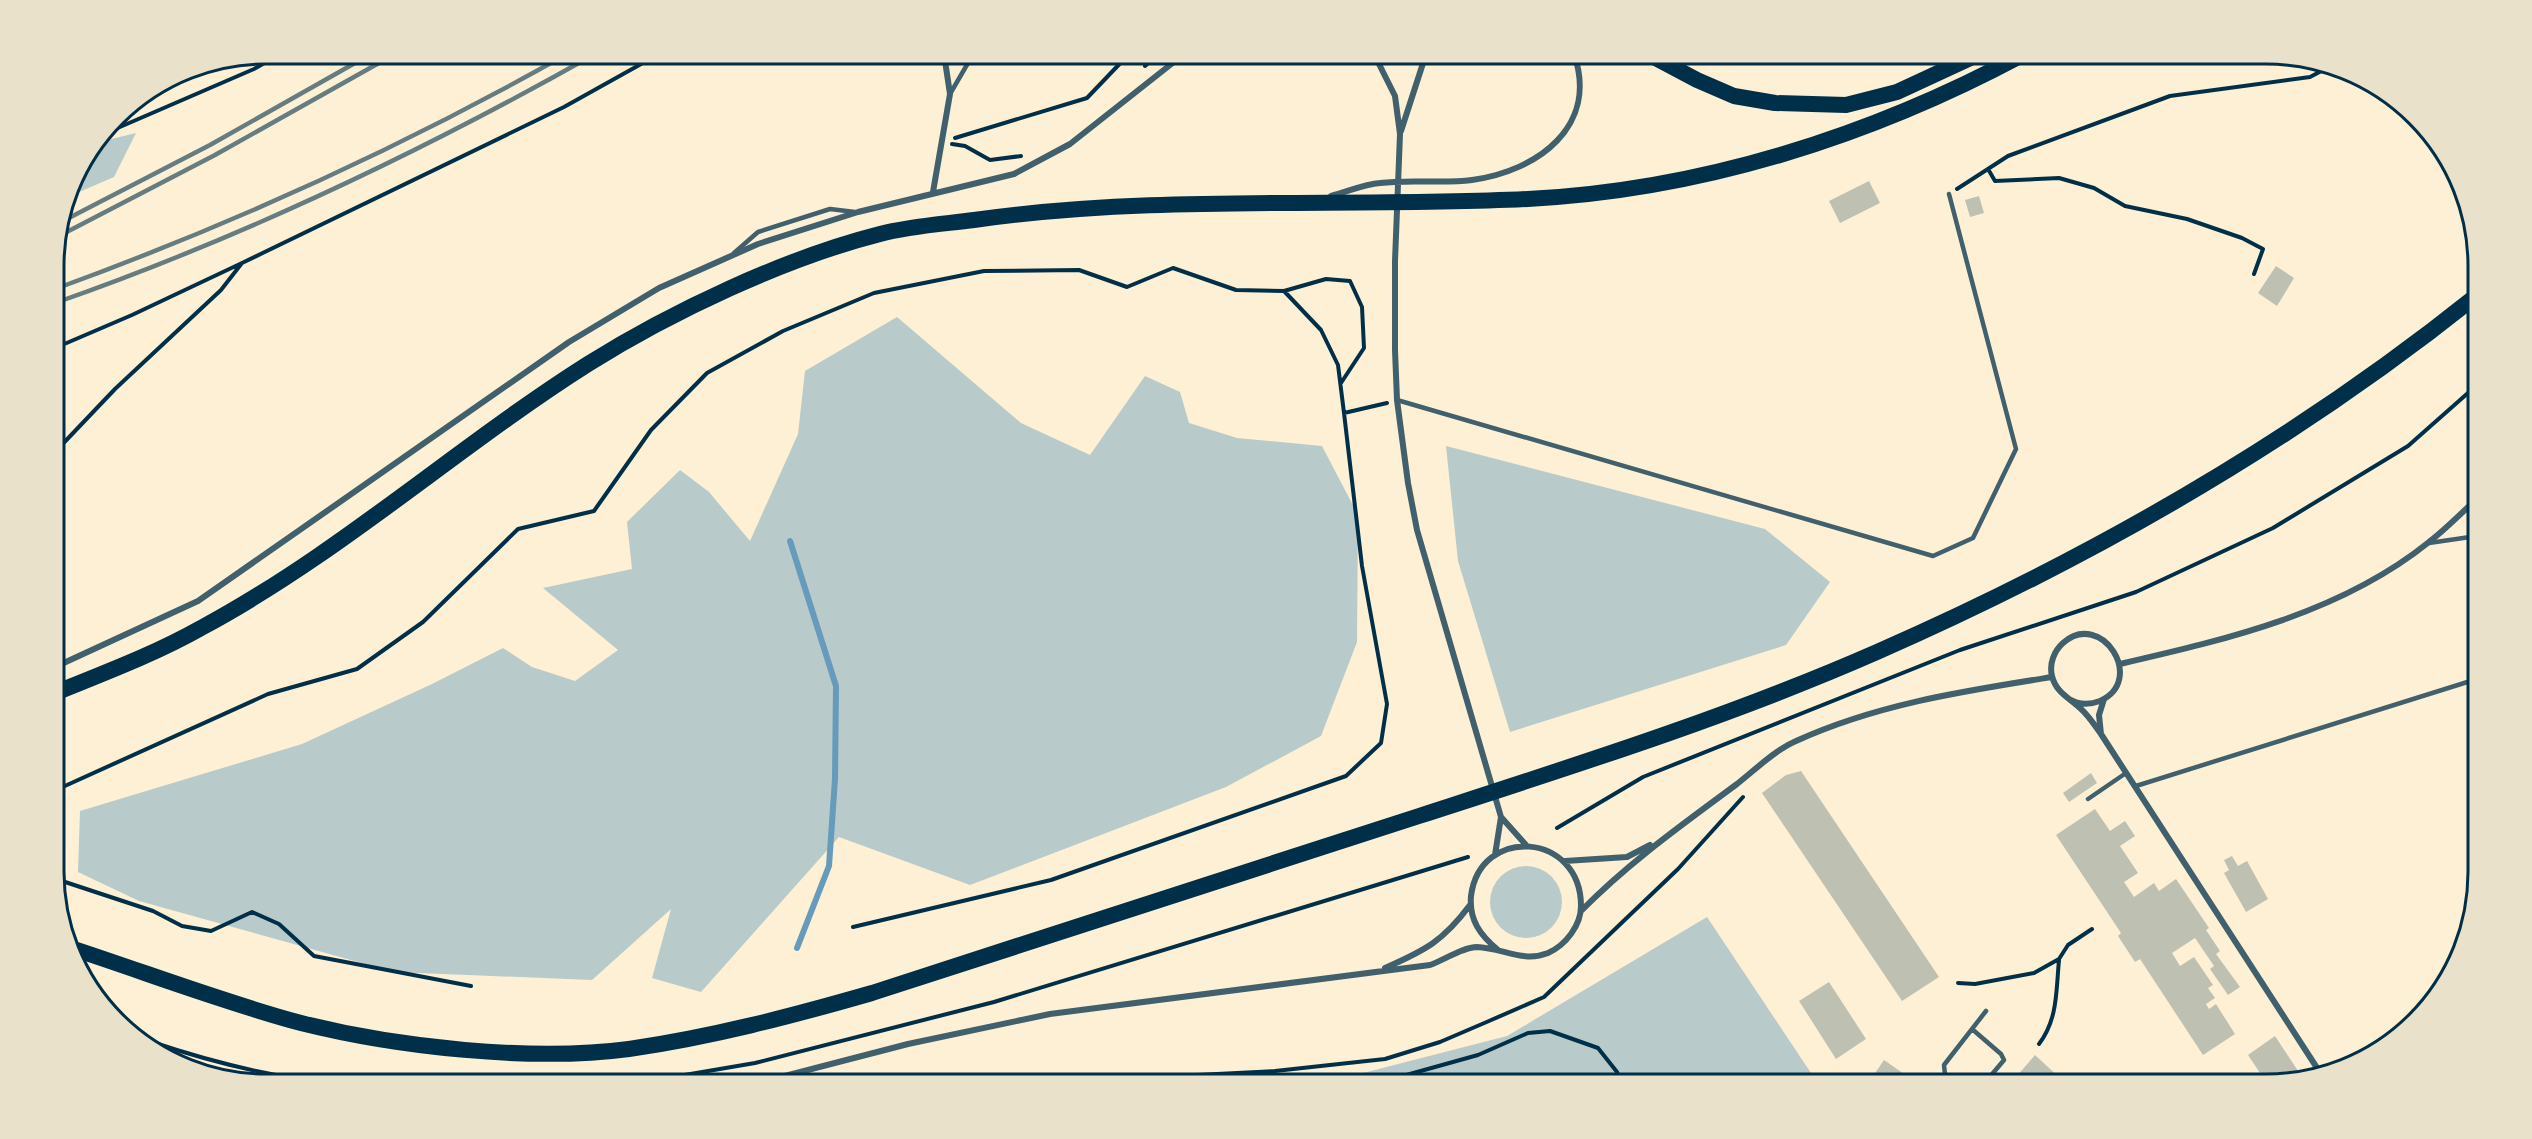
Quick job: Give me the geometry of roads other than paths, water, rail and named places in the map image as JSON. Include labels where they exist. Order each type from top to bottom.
[{"type":"highway","points":[[1666,64],[1696,81],[1734,96],[1775,103],[1846,105],[1897,92],[1957,64]]},
{"type":"highway","points":[[64,689],[201,628],[276,583],[590,363],[681,314],[761,275],[883,233],[1039,211],[1129,205],[1532,199],[1624,190],[1701,176],[1835,140],[1969,84],[2006,64]]},
{"type":"highway","points":[[81,952],[301,1023],[413,1044],[528,1053],[628,1049],[754,1027],[884,990],[1678,731],[1876,653],[2066,563],[2261,449],[2428,335],[2468,302]]},
{"type":"street","points":[[933,192],[950,94],[946,64]]},
{"type":"street","points":[[64,663],[198,601],[569,342],[659,288],[758,244],[858,212],[1014,174],[1070,144],[1171,64]]},
{"type":"street","points":[[1379,64],[1395,96],[1400,134],[1395,261],[1397,400],[1417,530],[1502,817],[1526,845]]},
{"type":"street","points":[[1400,134],[1423,64]]},
{"type":"street","points":[[1311,202],[1378,183],[1473,180],[1540,156],[1566,132],[1574,118],[1580,94],[1577,64]]},
{"type":"street","points":[[2120,663],[2222,640],[2300,614],[2366,584],[2429,543],[2468,507]]},
{"type":"street","points":[[2101,734],[2099,716],[2104,699],[2119,680],[2120,663],[2111,645],[2092,635],[2072,637],[2056,651],[2052,660],[2052,677],[2058,690],[2082,709],[2101,734],[2317,1068]]},
{"type":"street","points":[[1581,912],[1608,884],[1664,837],[1793,742],[1843,722],[1909,702],[2052,677]]},
{"type":"street","points":[[2069,699],[2084,704],[2104,699]]},
{"type":"street","points":[[1495,855],[1502,817]]},
{"type":"street","points":[[1564,861],[1627,857],[1664,837]]},
{"type":"street","points":[[790,1075],[908,1044],[1050,1014],[1430,965],[1475,947],[1523,957],[1549,952],[1564,942],[1575,928],[1581,912],[1581,893],[1575,876],[1564,861],[1540,847],[1526,845],[1510,848],[1495,855],[1481,868],[1473,886],[1470,905],[1474,923],[1484,938],[1498,950]]},
{"type":"street","points":[[1376,972],[1420,953],[1449,933],[1470,905]]},
{"type":"lane","points":[[950,94],[967,64]]},
{"type":"lane","points":[[1397,400],[1933,556],[1973,538],[2016,450],[1949,194]]},
{"type":"lane","points":[[729,257],[758,232],[830,209],[858,212]]},
{"type":"lane","points":[[2429,543],[2468,537]]},
{"type":"lane","points":[[2136,786],[2468,682]]},
{"type":"lane","points":[[2088,800],[2126,773]]},
{"type":"lane","points":[[1945,1074],[1944,1065],[1986,1011]]},
{"type":"lane","points":[[1972,1029],[2001,1054],[2004,1060],[1992,1074]]},
{"type":"waterway","points":[[790,541],[836,686],[835,779],[829,866],[797,948]]},
{"type":"railway","points":[[70,217],[210,145],[353,64]]},
{"type":"railway","points":[[68,232],[215,155],[377,64]]},
{"type":"railway","points":[[65,285],[186,238],[316,182],[443,121],[549,64]]},
{"type":"railway","points":[[65,299],[194,250],[330,190],[464,125],[577,64]]}]
